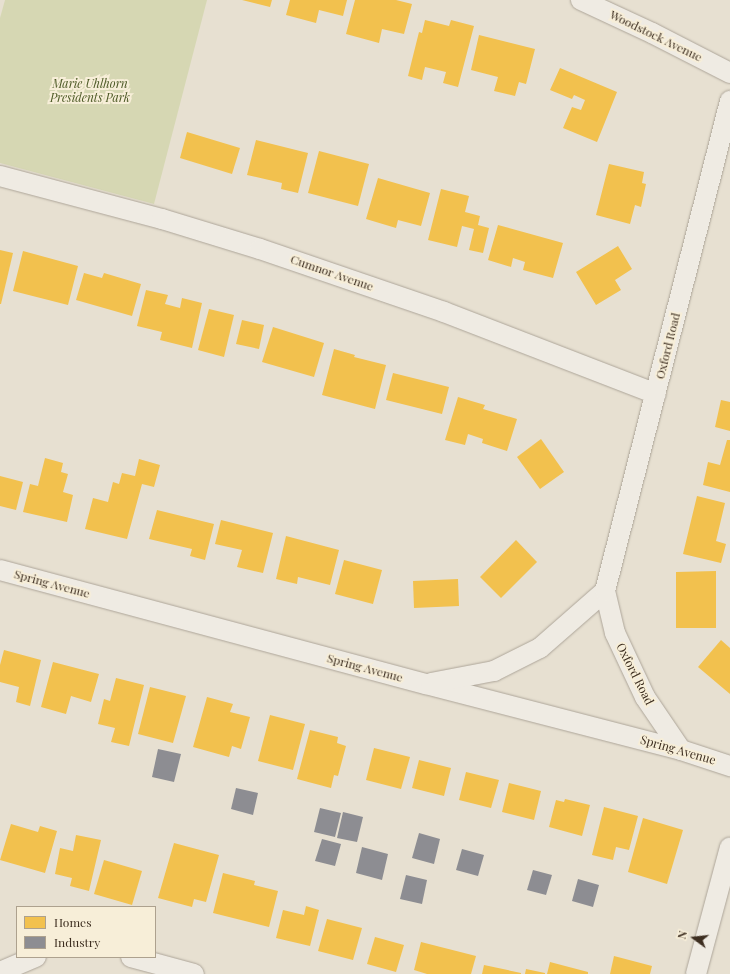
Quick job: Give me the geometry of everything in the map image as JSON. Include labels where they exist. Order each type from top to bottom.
[{"type":"street","name":"Woodstock Avenue","points":[[581,0],[652,33],[730,73]]},
{"type":"street","name":"Oxford Road","points":[[681,750],[645,697],[615,633],[605,591],[730,101]]},
{"type":"street","name":"Cumnor Avenue","points":[[0,176],[162,219],[303,263],[444,312],[656,394]]},
{"type":"street","name":"Spring Avenue","points":[[0,570],[426,684],[681,750],[730,766]]},
{"type":"street","points":[[426,684],[494,671],[540,648],[605,591]]},
{"type":"street","points":[[696,974],[730,847]]},
{"type":"street","points":[[0,972],[34,958]]},
{"type":"street","points":[[134,958],[184,973]]},
{"type":"green space","name":"Marie Uhlhorn Presidents Park","points":[[5,0],[207,0],[154,204],[0,163],[0,18]]},
{"type":"building: Homes","points":[[242,0],[272,0],[270,7]]},
{"type":"building: Homes","points":[[290,0],[347,0],[343,16],[319,10],[316,23],[286,15]]},
{"type":"building: Homes","points":[[355,0],[396,0],[412,4],[404,34],[382,29],[379,43],[346,34]]},
{"type":"building: Homes","points":[[425,20],[449,26],[451,20],[474,26],[458,87],[443,83],[446,72],[425,67],[422,80],[408,76],[419,32],[422,33]]},
{"type":"building: Homes","points":[[479,35],[535,49],[526,84],[519,82],[515,96],[494,91],[498,77],[471,70]]},
{"type":"building: Homes","points":[[560,68],[617,92],[597,142],[563,128],[572,107],[581,110],[585,100],[574,95],[572,99],[550,90]]},
{"type":"building: Homes","points":[[187,132],[240,148],[232,174],[180,158]]},
{"type":"building: Homes","points":[[256,140],[308,153],[298,193],[281,189],[282,183],[247,175]]},
{"type":"building: Homes","points":[[319,151],[369,164],[358,206],[308,193]]},
{"type":"building: Homes","points":[[609,164],[644,172],[642,183],[646,184],[641,207],[635,205],[630,224],[596,215]]},
{"type":"building: Homes","points":[[378,178],[430,193],[421,226],[398,220],[396,228],[366,219]]},
{"type":"building: Homes","points":[[441,189],[469,196],[465,212],[480,216],[478,225],[489,228],[483,253],[469,250],[474,229],[462,226],[457,247],[428,240]]},
{"type":"building: Homes","points":[[498,225],[563,243],[553,278],[523,270],[525,262],[513,258],[511,267],[488,260]]},
{"type":"building: Homes","points":[[618,246],[632,269],[615,280],[621,290],[596,305],[576,272]]},
{"type":"building: Homes","points":[[0,250],[13,253],[1,304],[0,304]]},
{"type":"building: Homes","points":[[23,251],[78,266],[68,305],[13,291]]},
{"type":"building: Homes","points":[[84,273],[102,278],[104,273],[141,284],[132,316],[76,300]]},
{"type":"building: Homes","points":[[146,290],[168,295],[165,304],[180,308],[182,298],[202,303],[192,348],[160,340],[162,332],[137,326]]},
{"type":"building: Homes","points":[[209,309],[234,315],[224,357],[198,350]]},
{"type":"building: Homes","points":[[242,320],[264,325],[259,349],[236,344]]},
{"type":"building: Homes","points":[[273,327],[324,343],[314,377],[262,362]]},
{"type":"building: Homes","points":[[334,349],[355,355],[354,357],[386,365],[375,409],[322,395]]},
{"type":"building: Homes","points":[[393,373],[449,387],[442,414],[386,400]]},
{"type":"building: Homes","points":[[458,397],[485,405],[483,409],[517,419],[507,451],[482,443],[483,439],[468,434],[465,445],[445,440]]},
{"type":"building: Homes","points":[[721,400],[730,402],[730,431],[715,427]]},
{"type":"building: Homes","points":[[541,439],[564,472],[540,489],[517,457]]},
{"type":"building: Homes","points":[[727,440],[730,440],[730,492],[703,485],[708,462],[720,465]]},
{"type":"building: Homes","points":[[45,458],[63,463],[61,472],[68,474],[63,492],[73,495],[67,522],[23,512],[30,484],[38,486]]},
{"type":"building: Homes","points":[[139,459],[160,465],[154,487],[142,484],[127,539],[85,529],[93,498],[108,502],[113,482],[119,484],[122,473],[135,476]]},
{"type":"building: Homes","points":[[0,476],[23,482],[16,510],[0,506]]},
{"type":"building: Homes","points":[[697,496],[725,503],[716,541],[726,544],[721,563],[683,554]]},
{"type":"building: Homes","points":[[157,510],[214,524],[205,560],[190,556],[192,549],[149,539]]},
{"type":"building: Homes","points":[[221,520],[273,533],[263,573],[237,567],[242,550],[215,544]]},
{"type":"building: Homes","points":[[286,536],[339,550],[330,585],[298,577],[297,584],[276,579]]},
{"type":"building: Homes","points":[[516,540],[537,562],[501,598],[480,577]]},
{"type":"building: Homes","points":[[344,560],[382,570],[373,604],[335,594]]},
{"type":"building: Homes","points":[[716,571],[716,628],[676,628],[676,572]]},
{"type":"building: Homes","points":[[458,579],[459,606],[414,608],[413,581]]},
{"type":"building: Homes","points":[[721,640],[730,648],[730,694],[698,667]]},
{"type":"building: Homes","points":[[4,650],[41,660],[30,706],[16,702],[19,687],[0,682],[0,665]]},
{"type":"building: Homes","points":[[53,662],[99,674],[91,702],[71,696],[66,714],[41,707]]},
{"type":"building: Homes","points":[[116,678],[144,685],[129,746],[111,742],[115,728],[98,724],[104,699],[110,701]]},
{"type":"building: Homes","points":[[150,687],[186,696],[173,743],[138,734]]},
{"type":"building: Homes","points":[[207,697],[233,704],[230,712],[250,717],[241,749],[232,746],[229,757],[193,747]]},
{"type":"building: Homes","points":[[270,715],[305,724],[293,770],[258,761]]},
{"type":"building: Homes","points":[[310,730],[338,737],[337,743],[346,746],[338,776],[334,775],[331,788],[297,779]]},
{"type":"building: Homes","points":[[374,748],[410,757],[401,789],[366,780]]},
{"type":"building: Homes","points":[[419,760],[451,768],[444,796],[412,788]]},
{"type":"building: Homes","points":[[466,772],[499,780],[491,808],[459,800]]},
{"type":"building: Homes","points":[[509,783],[541,791],[534,820],[502,812]]},
{"type":"building: Homes","points":[[565,799],[590,805],[582,836],[549,827],[556,800],[564,802]]},
{"type":"building: Homes","points":[[604,807],[638,816],[629,850],[616,847],[613,860],[592,855]]},
{"type":"building: Homes","points":[[643,818],[683,830],[667,884],[628,872]]},
{"type":"building: Homes","points":[[11,824],[38,832],[40,826],[57,831],[45,873],[0,860]]},
{"type":"building: Homes","points":[[76,835],[101,840],[89,891],[70,886],[72,878],[55,874],[60,848],[73,851]]},
{"type":"building: Homes","points":[[174,843],[219,855],[206,902],[194,899],[192,907],[158,898]]},
{"type":"building: Homes","points":[[104,860],[142,871],[132,905],[94,894]]},
{"type":"building: Homes","points":[[223,873],[255,881],[254,885],[278,891],[269,927],[213,913]]},
{"type":"building: Homes","points":[[306,906],[319,910],[310,946],[276,938],[283,910],[304,915]]},
{"type":"building: Homes","points":[[327,919],[362,928],[353,960],[318,951]]},
{"type":"building: Homes","points":[[375,937],[404,945],[396,972],[367,964]]},
{"type":"building: Homes","points":[[421,942],[476,956],[471,974],[427,974],[414,970]]},
{"type":"building: Homes","points":[[614,956],[652,966],[650,974],[610,974]]},
{"type":"building: Homes","points":[[550,962],[588,972],[588,974],[547,974]]},
{"type":"building: Homes","points":[[484,965],[521,973],[521,974],[482,974]]},
{"type":"building: Homes","points":[[526,969],[545,973],[545,974],[525,974]]},
{"type":"building: Industry","points":[[158,749],[181,754],[174,782],[152,777]]},
{"type":"building: Industry","points":[[236,788],[258,793],[253,815],[231,809]]},
{"type":"building: Industry","points":[[320,808],[341,813],[335,837],[314,832]]},
{"type":"building: Industry","points":[[343,812],[363,817],[357,842],[337,838]]},
{"type":"building: Industry","points":[[419,833],[440,839],[434,864],[412,858]]},
{"type":"building: Industry","points":[[322,839],[341,844],[335,866],[315,861]]},
{"type":"building: Industry","points":[[362,847],[388,854],[382,880],[356,873]]},
{"type":"building: Industry","points":[[462,849],[484,855],[478,876],[456,870]]},
{"type":"building: Industry","points":[[533,870],[552,875],[546,895],[527,890]]},
{"type":"building: Industry","points":[[406,875],[427,880],[422,904],[400,899]]},
{"type":"building: Industry","points":[[578,879],[599,885],[593,907],[572,901]]}]
